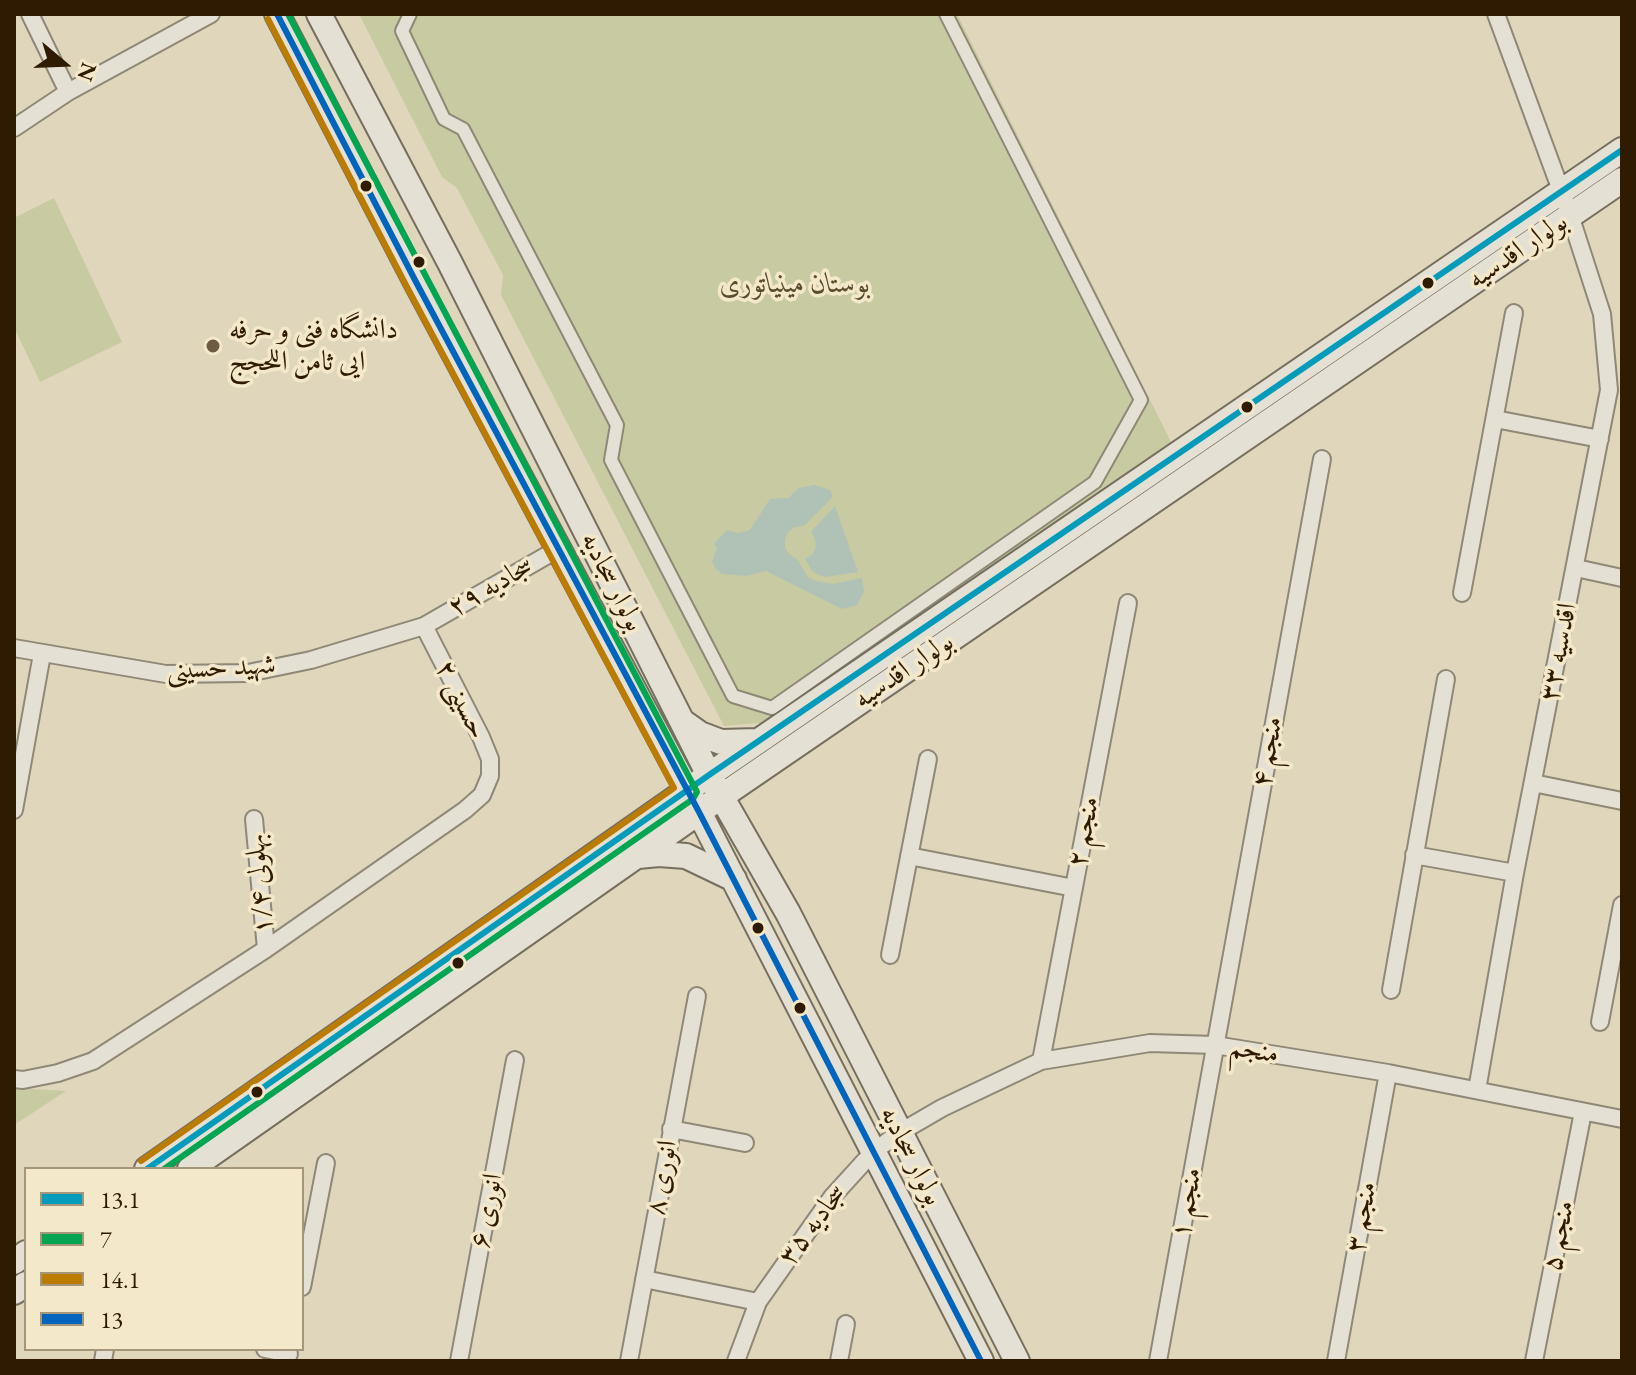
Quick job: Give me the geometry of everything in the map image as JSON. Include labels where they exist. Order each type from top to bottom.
[{"type":"main road","name":"بولوار سجادیه","points":[[277,14],[699,812],[981,1361]]},
{"type":"main road","name":"بولوار سجادیه","points":[[319,14],[450,263],[709,775],[788,913],[1017,1361]]},
{"type":"main road","name":"بولوار اقدسیه","points":[[150,1167],[758,741],[1622,150]]},
{"type":"main road","name":"بولوار اقدسیه","points":[[193,1167],[722,796],[1622,180]]},
{"type":"main road","points":[[683,722],[700,734],[721,742],[758,741]]},
{"type":"main road","points":[[636,857],[659,854],[686,856],[734,879]]},
{"type":"street","points":[[30,14],[68,92]]},
{"type":"street","points":[[14,128],[68,92],[211,14]]},
{"type":"street","points":[[410,14],[402,31],[444,119],[463,129],[617,425],[611,460],[726,683],[733,696],[772,708],[1095,482],[1141,400],[946,14]]},
{"type":"street","name":"اقدسیه ۳۳","points":[[1477,1090],[1515,873],[1609,390],[1602,314],[1570,215],[1496,14]]},
{"type":"street","points":[[1462,593],[1514,313]]},
{"type":"street","points":[[1495,419],[1600,439]]},
{"type":"street","name":"منجم ۴","points":[[1215,1045],[1322,459]]},
{"type":"street","name":"سجادیه ۲۹","points":[[424,626],[558,549]]},
{"type":"street","points":[[1576,568],[1622,578]]},
{"type":"street","name":"منجم ۲","points":[[1041,1061],[1128,603]]},
{"type":"street","name":"شهید حسینی","points":[[14,648],[166,674],[248,673],[311,660],[424,626]]},
{"type":"street","name":"حسینی ۲","points":[[266,949],[482,795],[490,776],[490,759],[424,626]]},
{"type":"street","points":[[14,810],[42,654]]},
{"type":"street","points":[[1391,990],[1446,679]]},
{"type":"street","points":[[890,955],[928,759]]},
{"type":"street","points":[[1533,783],[1622,801]]},
{"type":"street","name":"بهلولی ۱/۴","points":[[254,819],[266,949]]},
{"type":"street","points":[[1414,855],[1515,873]]},
{"type":"street","points":[[909,856],[1074,888]]},
{"type":"street","points":[[1600,1022],[1622,905]]},
{"type":"street","points":[[14,1079],[58,1073],[93,1061],[266,949]]},
{"type":"street","name":"انوری ۸","points":[[629,1361],[697,996]]},
{"type":"street","name":"منجم","points":[[899,1133],[984,1087],[1041,1061],[1150,1043],[1215,1045],[1388,1073],[1622,1119]]},
{"type":"street","name":"منجم ۱","points":[[1158,1361],[1215,1045]]},
{"type":"street","name":"انوری ۶","points":[[459,1361],[515,1060]]},
{"type":"street","name":"منجم ۳","points":[[1336,1361],[1388,1073]]},
{"type":"street","name":"منجم ۵","points":[[1534,1361],[1583,1112]]},
{"type":"street","points":[[671,1129],[745,1143]]},
{"type":"street","name":"سجادیه ۳۵","points":[[736,1361],[758,1302],[832,1197],[873,1152],[899,1133]]},
{"type":"street","points":[[304,1277],[326,1163]]},
{"type":"street","points":[[644,1279],[758,1302]]},
{"type":"street","points":[[839,1361],[846,1324]]},
{"type":"green space","name":"بوستان مینیاتوری","points":[[359,14],[957,14],[1173,446],[781,721],[724,726],[501,295],[503,275],[457,188],[442,177]]},
{"type":"green space","points":[[54,198],[122,342],[40,382],[14,327],[14,218]]},
{"type":"green space","points":[[14,1088],[66,1091],[14,1125]]},
{"type":"shaded area","points":[[815,485],[830,490],[833,497],[804,526],[788,532],[785,548],[797,559],[808,577],[816,581],[833,584],[862,578],[864,592],[857,605],[842,609],[766,571],[746,576],[722,574],[716,569],[712,562],[717,548],[714,544],[727,530],[738,533],[750,530],[770,499],[788,498],[799,488]]},
{"type":"shaded area","points":[[835,506],[858,572],[825,577],[813,572],[805,559],[812,555],[816,547],[811,532]]},
{"type":"transit line","name":"13","points":[[277,14],[416,282],[699,812],[981,1361]]},
{"type":"transit line","name":"7","points":[[167,1167],[693,799],[697,792],[288,14]]},
{"type":"transit line","name":"14.1","points":[[141,1161],[674,788],[268,19]]},
{"type":"transit line","name":"13.1","points":[[150,1167],[709,775],[1622,150]]},
{"type":"place","name":"دانشگاه فنی و حرفه ایی ثامن اللحجج","points":[[213,346]]}]
